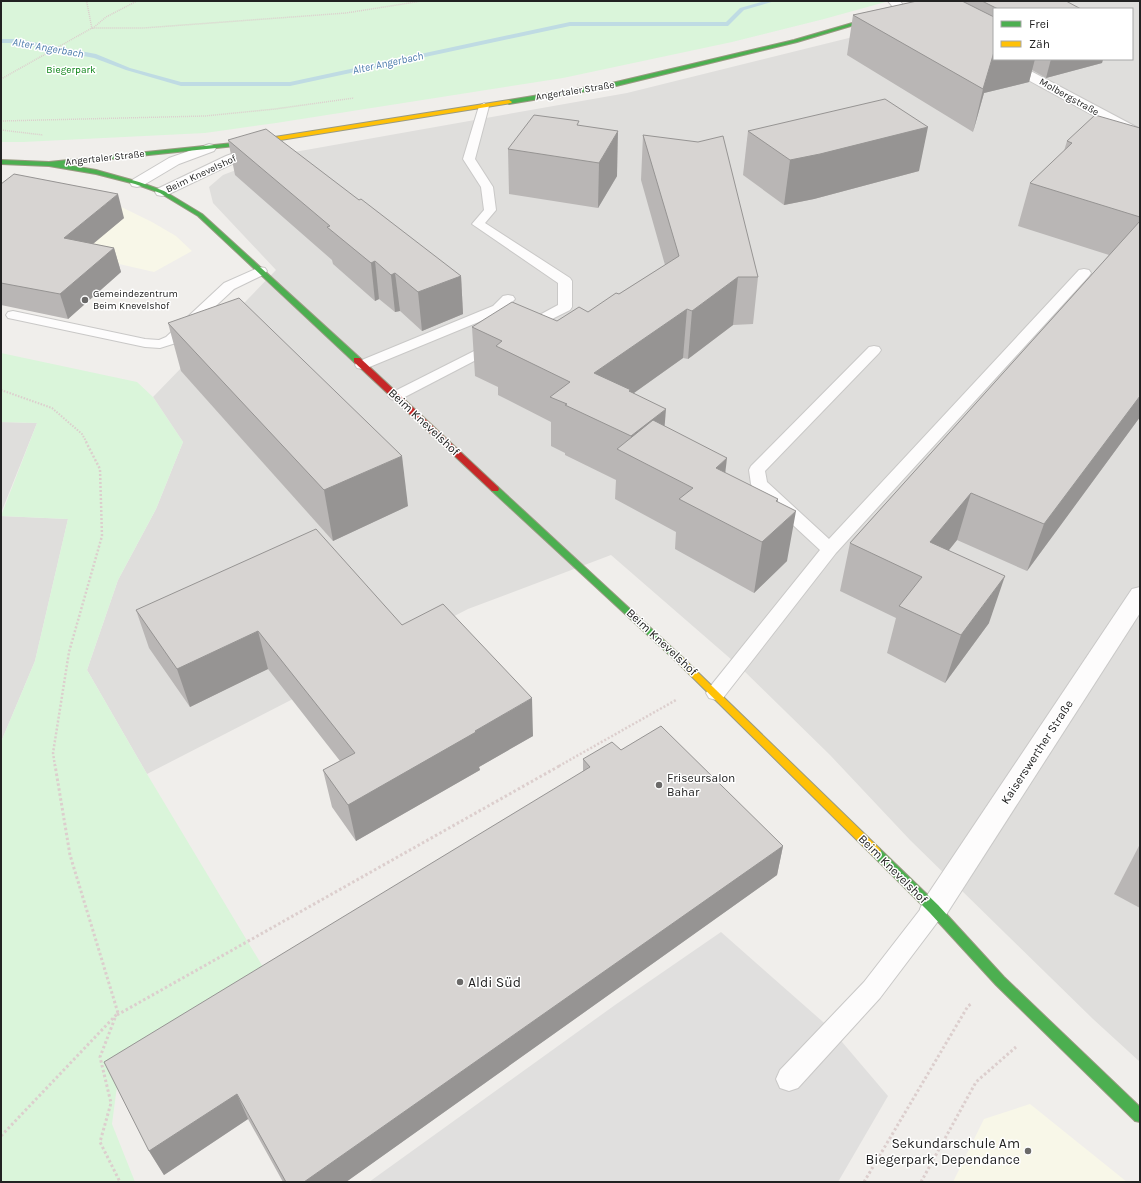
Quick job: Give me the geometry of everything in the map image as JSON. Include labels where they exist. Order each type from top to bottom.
[{"type":"street","points":[[894,1],[902,11],[935,25]]},
{"type":"street","name":"Angertaler Straße","points":[[1,162],[49,164],[209,148],[285,138],[612,85],[795,41],[933,1]]},
{"type":"street","name":"Molbergstraße","points":[[1001,60],[1140,135]]},
{"type":"street","name":"Beim Knevelshof","points":[[162,192],[231,159],[285,138]]},
{"type":"street","name":"Angertaler Straße","points":[[137,184],[174,161],[209,148]]},
{"type":"street","name":"Beim Knevelshof","points":[[49,164],[96,172],[162,192],[200,215],[711,688],[934,909],[1000,981],[1043,1024],[1140,1116]]},
{"type":"street","name":"Kaiserswerther Straße","points":[[934,909],[1140,595]]},
{"type":"lane","points":[[396,396],[565,307],[565,281],[478,224],[490,210],[487,187],[469,159],[484,106]]},
{"type":"lane","points":[[13,315],[145,343],[160,344],[171,340],[229,286],[260,271]]},
{"type":"lane","points":[[711,688],[830,549],[1084,273]]},
{"type":"lane","points":[[362,365],[498,309],[508,299]]},
{"type":"lane","points":[[830,549],[759,484],[758,470],[874,350]]},
{"type":"lane","points":[[789,1079],[872,990],[934,909]]},
{"type":"path","points":[[85,1],[87,3],[92,28]]},
{"type":"path","points":[[1,79],[92,28],[106,17],[137,1]]},
{"type":"path","points":[[92,28],[143,28],[346,13],[422,1]]},
{"type":"path","points":[[1,121],[205,116],[275,109],[361,97]]},
{"type":"path","points":[[1,390],[52,408],[82,434],[100,469],[102,536],[69,652],[53,753],[70,855],[117,1014],[100,1057],[111,1103],[100,1142],[120,1182]]},
{"type":"path","points":[[1,1136],[117,1014],[711,688]]},
{"type":"path","points":[[864,1182],[968,1006],[1000,981]]},
{"type":"path","points":[[921,1182],[976,1082],[1043,1024]]},
{"type":"shaded area","points":[[966,1],[1140,1],[1140,1062],[1093,1019],[910,840],[830,755],[740,667],[611,555],[468,609],[147,774],[87,670],[118,580],[156,509],[183,442],[153,397],[276,270],[213,203],[209,187],[223,175],[272,156],[627,93],[877,31]]},
{"type":"shaded area","points":[[1,182],[103,198],[152,222],[176,236],[192,251],[154,272],[93,258],[1,266]]},
{"type":"shaded area","points":[[1,422],[37,423],[1,513]]},
{"type":"shaded area","points":[[1,516],[68,519],[35,661],[1,742]]},
{"type":"shaded area","points":[[721,932],[831,1029],[888,1096],[838,1182],[369,1182],[615,1005]]},
{"type":"shaded area","name":"Sekundarschule Am Biegerpark, Dependance","points":[[1030,1104],[1127,1182],[953,1182],[984,1119]]},
{"type":"green space","name":"Biegerpark","points":[[1,1],[889,1],[732,42],[563,78],[205,133],[1,142]]},
{"type":"green space","points":[[1,353],[137,382],[153,397],[183,442],[156,509],[118,580],[87,670],[147,774],[272,982],[119,1071],[112,1124],[135,1182],[1,1182],[1,742],[35,661],[68,519],[1,516],[37,423],[1,422]]},
{"type":"building","points":[[917,1],[962,1],[993,16],[993,55],[983,89],[853,15]]},
{"type":"building","points":[[982,1],[1066,1],[1079,8],[996,8]]},
{"type":"building","points":[[885,99],[928,127],[790,160],[748,131]]},
{"type":"building","points":[[534,115],[579,121],[577,125],[618,131],[599,163],[508,149]]},
{"type":"building","points":[[1095,115],[1140,128],[1140,217],[1030,183],[1072,143],[1067,141]]},
{"type":"building","points":[[266,129],[359,200],[361,199],[461,276],[418,292],[395,273],[391,275],[375,261],[371,263],[327,227],[330,226],[228,140]]},
{"type":"building","points":[[643,135],[698,142],[723,136],[758,277],[738,277],[692,311],[687,309],[594,373],[631,390],[629,391],[666,409],[631,436],[550,397],[570,382],[496,346],[502,341],[472,327],[512,302],[557,321],[579,307],[588,312],[616,293],[619,294],[679,256]]},
{"type":"building","points":[[14,174],[118,194],[64,238],[114,248],[60,294],[1,283],[1,184]]},
{"type":"building","points":[[1140,221],[1140,396],[1044,524],[971,493],[930,542],[1005,576],[961,635],[899,606],[922,577],[850,543]]},
{"type":"building","points":[[239,298],[402,456],[324,490],[168,323]]},
{"type":"building","points":[[653,420],[727,458],[716,468],[778,499],[776,501],[796,511],[762,542],[679,499],[693,488],[617,449]]},
{"type":"building","points":[[316,529],[402,625],[443,604],[532,698],[475,731],[476,732],[348,805],[323,770],[355,753],[258,631],[177,669],[136,610]]},
{"type":"building","name":"Aldi Süd","points":[[661,726],[783,846],[304,1182],[286,1182],[237,1094],[149,1151],[104,1062],[590,767],[583,759],[612,742],[621,750]]},
{"type":"waterway","name":"Alter Angerbach","points":[[1,41],[17,41],[96,56],[128,69],[181,84],[290,84],[570,24],[728,24],[742,9],[772,1]]},
{"type":"traffic: fast","points":[[509,102],[612,85],[795,41],[933,1]]},
{"type":"traffic: fast","points":[[1,162],[49,164],[243,144]]},
{"type":"traffic: fast","points":[[49,164],[96,172],[137,183],[162,192],[200,215],[357,360]]},
{"type":"traffic: fast","points":[[495,489],[679,659]]},
{"type":"traffic: fast","points":[[876,852],[934,909],[1000,981],[1140,1116]]},
{"type":"traffic: slow","points":[[243,144],[509,102]]},
{"type":"traffic: slow","points":[[679,659],[876,852]]},
{"type":"traffic: jam","points":[[357,360],[495,489]]},
{"type":"place","name":"Gemeindezentrum Beim Knevelshof","points":[[85,300]]},
{"type":"place","name":"Friseursalon Bahar","points":[[659,785]]},
{"type":"place","name":"Aldi Süd","points":[[460,982]]},
{"type":"place","name":"Sekundarschule Am Biegerpark, Dependance","points":[[1028,1151]]}]
